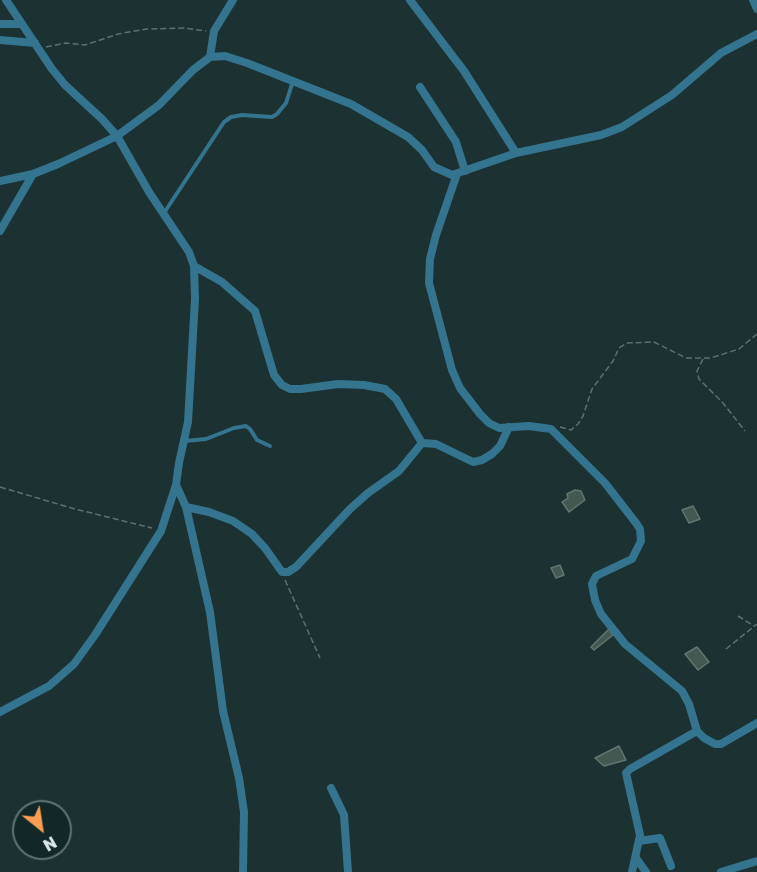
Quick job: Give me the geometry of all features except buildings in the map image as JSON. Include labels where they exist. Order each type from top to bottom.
[{"type":"street","points":[[0,712],[50,686],[74,664],[161,531],[176,485],[188,422],[195,299],[194,266],[189,252],[117,136],[65,85],[6,0]]},
{"type":"street","points":[[210,57],[214,31],[233,0]]},
{"type":"street","points":[[410,0],[464,71],[516,153]]},
{"type":"street","points":[[753,0],[757,9]]},
{"type":"street","points":[[0,24],[22,24]]},
{"type":"street","points":[[0,182],[33,174],[117,136],[152,111],[193,70],[210,57],[225,56],[351,104],[416,142],[434,167],[444,172],[461,173],[516,153],[601,135],[622,127],[672,95],[721,53],[757,34]]},
{"type":"street","points":[[0,40],[37,46]]},
{"type":"street","points":[[420,87],[456,142],[461,173],[436,235],[430,259],[429,283],[452,370],[460,388],[470,403],[489,423],[499,428],[530,426],[551,429],[604,483],[640,529],[640,541],[632,559],[603,572],[594,579],[595,600],[601,614],[625,644],[682,691],[689,704],[697,731],[708,741],[722,744],[757,723]]},
{"type":"street","points":[[0,231],[33,174]]},
{"type":"street","points":[[194,266],[222,282],[255,311],[274,375],[282,385],[290,389],[301,389],[356,384],[385,389],[396,399],[422,443]]},
{"type":"street","points":[[422,443],[435,444],[473,462],[492,454],[500,446],[510,427]]},
{"type":"street","points":[[186,507],[233,521],[252,534],[266,548],[282,572],[288,572],[296,567],[350,509],[399,471],[422,443]]},
{"type":"street","points":[[176,485],[186,507],[210,612],[223,711],[239,778],[244,812],[243,872]]},
{"type":"street","points":[[632,872],[639,841],[635,807],[629,792],[626,773],[630,768],[697,731]]},
{"type":"street","points":[[331,789],[344,815],[348,872]]},
{"type":"street","points":[[639,841],[660,838],[671,866]]},
{"type":"street","points":[[636,858],[646,872]]},
{"type":"street","points":[[721,872],[757,861]]},
{"type":"lane","points":[[164,213],[224,122],[231,117],[242,115],[272,117],[286,103],[293,81]]},
{"type":"lane","points":[[184,441],[206,439],[234,428],[246,426],[256,440],[270,446]]},
{"type":"path","points":[[37,46],[66,43],[85,45],[118,34],[147,29],[184,28],[214,31]]},
{"type":"path","points":[[551,429],[560,427],[571,430],[578,424],[592,389],[613,361],[619,348],[627,344],[654,342],[686,358],[704,358],[721,356],[739,349],[757,334]]},
{"type":"path","points":[[704,358],[697,370],[699,379],[746,431]]},
{"type":"path","points":[[0,486],[75,509],[161,531]]},
{"type":"path","points":[[282,572],[320,658]]},
{"type":"path","points":[[726,649],[756,625],[738,616]]}]
